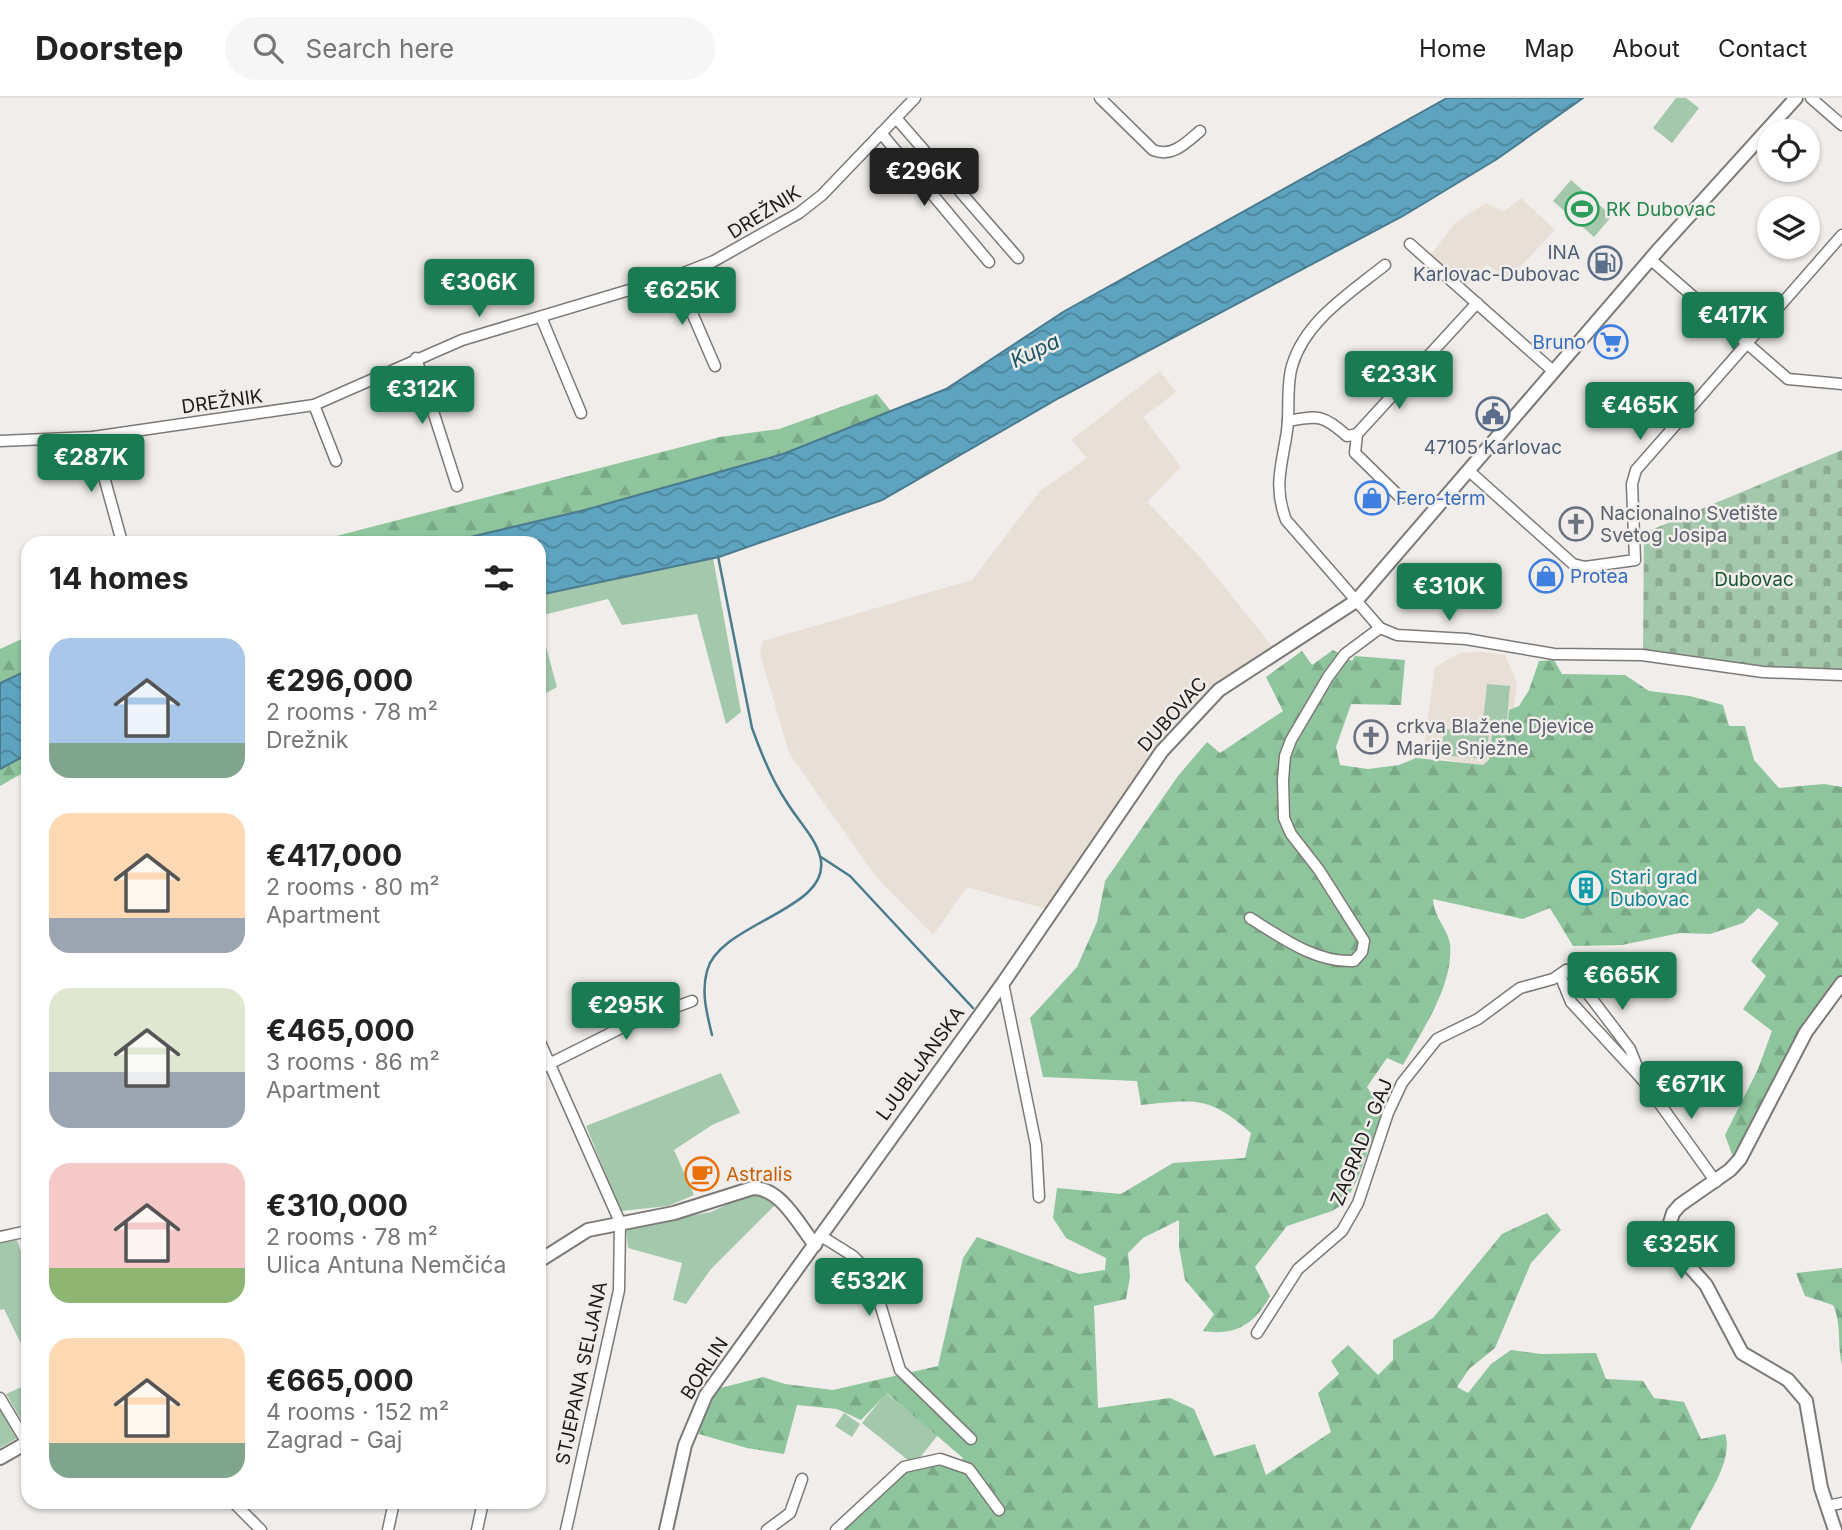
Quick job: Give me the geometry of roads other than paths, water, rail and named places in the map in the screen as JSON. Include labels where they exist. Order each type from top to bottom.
[{"type":"main road","name":"DUBOVAC","points":[[1057,905],[1148,769],[1219,690],[1356,601],[1650,259],[1796,98]]},
{"type":"main road","name":"LJUBLJANSKA","points":[[818,1240],[1057,905]]},
{"type":"main road","points":[[1835,1530],[1827,1506],[1806,1401],[1788,1380],[1742,1353],[1717,1301],[1673,1248],[1669,1238],[1673,1213],[1740,1159],[1806,1032],[1842,983]]},
{"type":"main road","points":[[546,1257],[588,1230],[674,1213],[731,1193],[766,1188],[818,1240]]},
{"type":"main road","name":"BORLIN","points":[[666,1530],[685,1446],[706,1395],[818,1240]]},
{"type":"main road","points":[[0,1458],[21,1446]]},
{"type":"street","name":"DREŽNIK","points":[[0,441],[93,436],[314,405],[462,340],[676,276],[714,261],[799,213],[822,195],[915,98]]},
{"type":"street","points":[[1100,98],[1153,150],[1163,154],[1178,149],[1200,131]]},
{"type":"street","points":[[1811,98],[1842,125]]},
{"type":"street","points":[[897,118],[1018,258]]},
{"type":"street","points":[[881,133],[989,262]]},
{"type":"street","points":[[1468,470],[1573,564],[1585,567],[1635,560],[1633,475],[1842,235]]},
{"type":"street","points":[[1410,244],[1553,371]]},
{"type":"street","points":[[1650,259],[1788,379],[1842,384]]},
{"type":"street","points":[[1385,265],[1330,310],[1302,343],[1291,368],[1288,421],[1278,478],[1278,499],[1286,520],[1380,628],[1397,635],[1466,639],[1554,654],[1642,655],[1763,672],[1842,675]]},
{"type":"street","points":[[676,276],[715,366]]},
{"type":"street","points":[[1288,421],[1316,416],[1329,421],[1347,436],[1357,434],[1477,303]]},
{"type":"street","points":[[541,317],[581,413]]},
{"type":"street","points":[[416,358],[457,486]]},
{"type":"street","points":[[314,405],[336,461]]},
{"type":"street","points":[[1357,434],[1355,453],[1401,498]]},
{"type":"street","points":[[93,436],[120,536]]},
{"type":"street","points":[[1250,918],[1288,941],[1333,962],[1354,961],[1362,952],[1364,941],[1319,870],[1291,834],[1284,818],[1283,780],[1285,756],[1291,740],[1328,677],[1345,653],[1380,628]]},
{"type":"street","points":[[1563,973],[1576,978],[1630,1049],[1642,1079]]},
{"type":"street","points":[[1563,973],[1572,1002],[1642,1079],[1716,1181]]},
{"type":"street","name":"ZAGRAD - GAJ","points":[[1257,1333],[1298,1269],[1342,1231],[1358,1203],[1388,1113],[1402,1083],[1437,1038],[1478,1019],[1520,988],[1563,973]]},
{"type":"street","points":[[1003,983],[1005,1006],[1020,1057],[1036,1145],[1039,1197]]},
{"type":"street","points":[[546,1066],[617,1030],[692,1001]]},
{"type":"street","points":[[546,1053],[620,1222]]},
{"type":"street","name":"STJEPANA SELJANA","points":[[566,1530],[619,1290],[620,1222]]},
{"type":"street","points":[[0,1237],[21,1232]]},
{"type":"street","points":[[818,1240],[853,1256],[871,1274],[897,1363],[971,1439]]},
{"type":"street","points":[[0,1398],[21,1431]]},
{"type":"street","points":[[836,1530],[904,1467],[940,1459],[969,1469],[999,1510]]},
{"type":"street","points":[[767,1530],[790,1513],[802,1479]]},
{"type":"street","points":[[1827,1506],[1842,1503]]},
{"type":"street","points":[[240,1509],[261,1530]]},
{"type":"street","points":[[388,1530],[392,1509]]},
{"type":"street","points":[[477,1530],[482,1509]]},
{"type":"water","name":"Kupa","points":[[1447,98],[1583,98],[1497,159],[1403,216],[1059,398],[882,500],[719,557],[546,594],[546,536],[474,536],[585,510],[783,454],[946,389],[1063,312]]},
{"type":"water","points":[[21,673],[21,758],[0,769],[0,683]]},
{"type":"waterway","points":[[712,1035],[705,1003],[705,987],[707,971],[716,954],[732,940],[794,903],[810,890],[820,874],[818,849],[776,784],[752,728],[718,556]]},
{"type":"waterway","points":[[821,857],[850,876],[973,1008]]},
{"type":"place","name":"RK Dubovac","points":[[1582,209]]},
{"type":"place","name":"INA Karlovac-Dubovac","points":[[1605,263]]},
{"type":"place","name":"Bruno","points":[[1611,342]]},
{"type":"place","name":"47105 Karlovac","points":[[1493,414]]},
{"type":"place","name":"Fero-term","points":[[1372,498]]},
{"type":"place","name":"Nacionalno Svetište Svetog Josipa","points":[[1576,524]]},
{"type":"place","name":"Protea","points":[[1546,576]]},
{"type":"place","name":"crkva Blažene Djevice Marije Snježne","points":[[1371,737]]},
{"type":"place","name":"Stari grad Dubovac","points":[[1586,888]]},
{"type":"place","name":"Astralis","points":[[702,1174]]},
{"type":"park label","name":"Dubovac","points":[[1754,579]]}]
